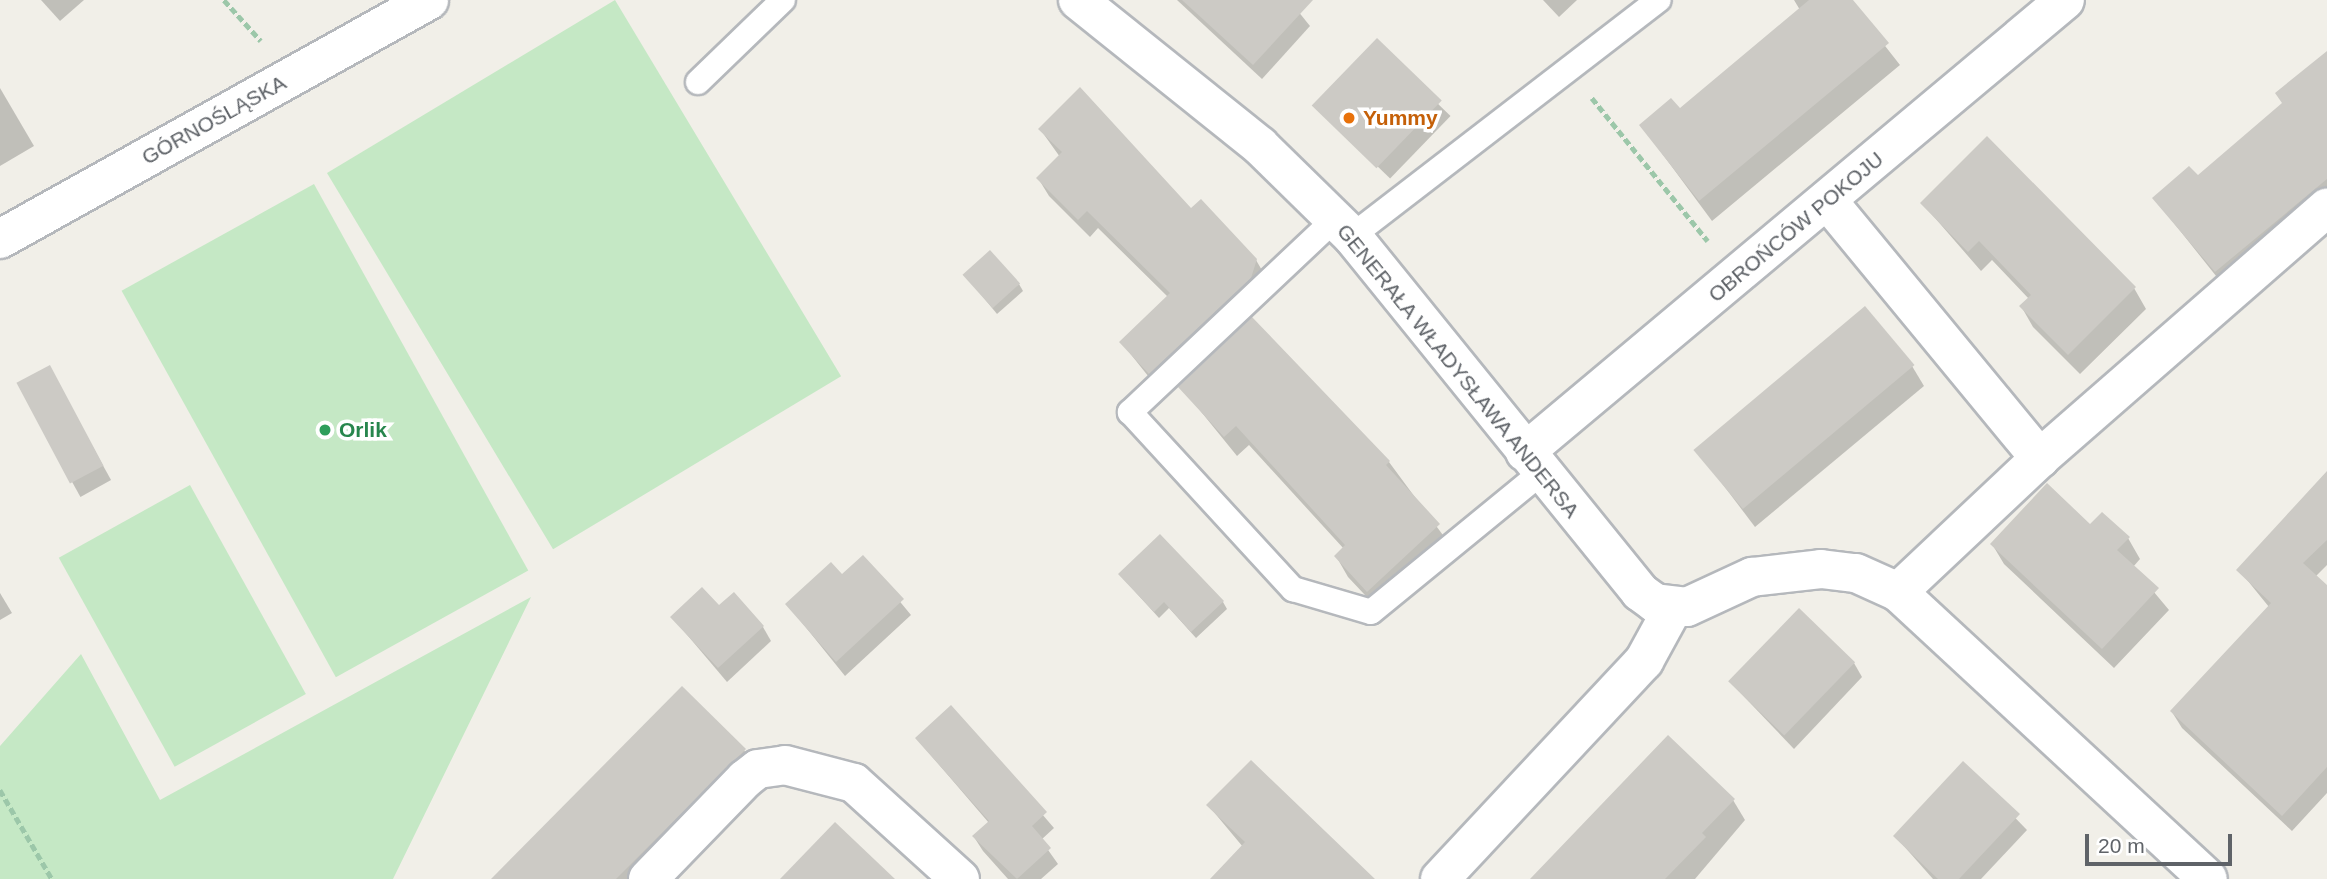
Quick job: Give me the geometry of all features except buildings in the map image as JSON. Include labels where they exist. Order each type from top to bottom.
[{"type":"street","name":"GÓRNOŚLĄSKA","points":[[0,239],[429,0]]},
{"type":"street","name":"GENERAŁA WŁADYSŁAWA ANDERSA","points":[[1078,0],[1260,146],[1343,228],[1624,578],[1673,608]]},
{"type":"street","name":"OBROŃCÓW POKOJU","points":[[1533,462],[1737,277],[2065,0]]},
{"type":"street","points":[[1827,200],[2040,458]]},
{"type":"street","points":[[1898,592],[2040,458],[2327,208]]},
{"type":"street","points":[[1440,879],[1644,660],[1673,608],[1782,572],[1856,573],[1898,592],[2208,879]]},
{"type":"street","points":[[648,879],[745,779],[758,769],[785,765],[854,783],[960,879]]},
{"type":"lane","points":[[698,82],[783,0]]},
{"type":"lane","points":[[1533,462],[1371,612],[1293,589],[1130,412],[1343,228],[1569,70],[1659,0]]},
{"type":"path","points":[[225,0],[287,80]]},
{"type":"path","points":[[1569,70],[1737,277]]},
{"type":"path","points":[[0,790],[52,879]]},
{"type":"green space","points":[[615,0],[841,376],[553,549],[327,173]]},
{"type":"green space","name":"Orlik","points":[[314,184],[528,571],[336,677],[122,291]]},
{"type":"green space","points":[[190,485],[306,694],[175,767],[59,558]]},
{"type":"green space","points":[[531,597],[393,879],[0,879],[0,746],[81,654],[160,800]]},
{"type":"place","name":"Yummy","points":[[1349,118]]},
{"type":"place","name":"Orlik","points":[[325,430]]}]
